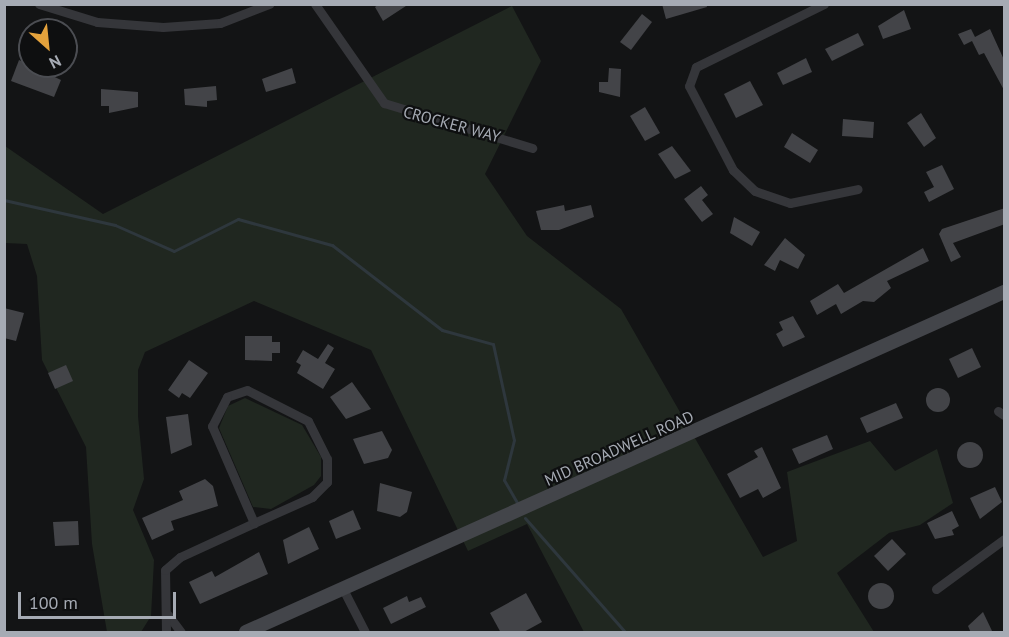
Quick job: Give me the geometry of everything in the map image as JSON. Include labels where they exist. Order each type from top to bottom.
[{"type":"street","points":[[39,4],[97,21],[163,27],[220,23],[269,4]]},
{"type":"street","name":"CROCKER WAY","points":[[315,4],[384,104],[532,148]]},
{"type":"street","points":[[824,4],[696,67],[688,86],[733,170],[755,191],[790,203],[858,189]]},
{"type":"street","name":"MID BROADWELL ROAD","points":[[240,633],[1005,292]]},
{"type":"street","points":[[166,633],[168,615],[165,570],[180,557],[254,524],[312,497],[327,482],[328,470],[308,421],[247,390],[227,397],[212,426],[254,524]]},
{"type":"street","points":[[936,589],[1005,539]]},
{"type":"street","points":[[343,589],[365,633]]},
{"type":"street","points":[[168,615],[181,633]]},
{"type":"shaded area","points":[[512,6],[541,61],[485,174],[527,236],[621,309],[763,557],[797,541],[787,472],[870,441],[895,471],[937,449],[953,503],[920,525],[889,533],[837,573],[874,632],[584,632],[527,524],[468,551],[371,350],[254,301],[145,352],[138,370],[138,416],[144,479],[133,510],[154,560],[151,616],[141,632],[107,632],[92,544],[86,447],[42,360],[37,276],[27,244],[5,243],[5,146],[103,214]]},
{"type":"shaded area","points":[[245,398],[302,425],[321,457],[321,476],[314,485],[271,509],[253,507],[219,428],[228,406]]},
{"type":"building","points":[[379,4],[409,4],[383,21],[375,7]]},
{"type":"building","points":[[662,4],[706,4],[707,7],[666,19]]},
{"type":"building","points":[[904,10],[911,29],[883,39],[878,26]]},
{"type":"building","points":[[642,14],[652,22],[631,50],[620,42]]},
{"type":"building","points":[[971,29],[975,37],[990,29],[1005,62],[1005,92],[984,53],[979,55],[972,41],[964,45],[958,34]]},
{"type":"building","points":[[858,33],[864,45],[832,61],[825,49]]},
{"type":"building","points":[[806,58],[812,72],[783,85],[777,73]]},
{"type":"building","points":[[18,63],[18,78],[57,78],[61,80],[54,97],[11,81]]},
{"type":"building","points":[[292,68],[296,83],[266,92],[262,79]]},
{"type":"building","points":[[609,68],[621,69],[620,97],[599,92],[599,82],[608,82]]},
{"type":"building","points":[[750,81],[763,105],[736,118],[724,94]]},
{"type":"building","points":[[216,86],[217,100],[207,101],[207,107],[185,105],[184,89]]},
{"type":"building","points":[[101,89],[138,92],[138,107],[109,113],[109,106],[101,106]]},
{"type":"building","points":[[645,107],[660,133],[645,141],[630,116]]},
{"type":"building","points":[[921,113],[936,138],[924,147],[907,123]]},
{"type":"building","points":[[843,119],[874,122],[873,138],[842,136]]},
{"type":"building","points":[[792,133],[818,150],[810,163],[784,147]]},
{"type":"building","points":[[672,146],[691,171],[675,179],[658,154]]},
{"type":"building","points":[[942,165],[954,189],[929,202],[924,192],[934,187],[926,172]]},
{"type":"building","points":[[701,186],[708,195],[702,200],[713,214],[702,222],[684,199]]},
{"type":"building","points":[[564,205],[565,211],[591,205],[594,217],[559,230],[541,230],[536,211]]},
{"type":"building","points":[[1005,208],[1005,224],[953,243],[961,257],[951,262],[939,234],[942,229]]},
{"type":"building","points":[[734,217],[760,232],[752,246],[730,233]]},
{"type":"building","points":[[785,238],[805,255],[798,269],[780,260],[775,271],[764,265]]},
{"type":"building","points":[[923,248],[929,261],[887,281],[891,288],[874,302],[863,301],[841,314],[836,304],[817,315],[810,301],[838,284],[844,293]]},
{"type":"building","points":[[4,308],[24,313],[16,341],[4,338]]},
{"type":"building","points":[[793,316],[805,337],[783,347],[776,334],[783,330],[779,322]]},
{"type":"building","points":[[245,336],[272,336],[272,342],[280,342],[280,353],[272,353],[272,361],[245,360]]},
{"type":"building","points":[[328,344],[334,348],[325,363],[335,369],[323,389],[297,373],[301,365],[296,362],[303,350],[318,359]]},
{"type":"building","points":[[972,348],[981,367],[958,378],[949,359]]},
{"type":"building","points":[[189,360],[208,373],[190,398],[182,393],[179,398],[168,390]]},
{"type":"building","points":[[66,365],[73,381],[55,389],[48,373]]},
{"type":"building","points":[[352,382],[371,409],[346,419],[330,397]]},
{"type":"building","points":[[938,388],[947,391],[950,400],[947,409],[938,412],[929,409],[926,400],[929,391]]},
{"type":"building","points":[[896,403],[903,418],[867,433],[860,418]]},
{"type":"building","points":[[188,414],[192,445],[171,454],[166,417]]},
{"type":"building","points":[[382,431],[392,450],[388,458],[364,464],[353,439]]},
{"type":"building","points":[[827,435],[833,449],[799,464],[792,449]]},
{"type":"building","points":[[970,442],[979,446],[983,455],[979,464],[970,468],[961,464],[957,455],[961,446]]},
{"type":"building","points":[[762,447],[781,488],[763,498],[758,489],[740,498],[727,474],[758,457],[754,451]]},
{"type":"building","points":[[205,479],[213,486],[218,506],[171,521],[174,530],[152,540],[142,518],[183,500],[179,491]]},
{"type":"building","points":[[380,483],[412,492],[407,512],[400,517],[377,511]]},
{"type":"building","points":[[995,487],[1002,502],[980,519],[970,498]]},
{"type":"building","points":[[353,510],[361,529],[336,539],[329,521]]},
{"type":"building","points":[[952,511],[959,526],[952,530],[954,535],[935,539],[927,523]]},
{"type":"building","points":[[78,521],[79,545],[55,546],[53,522]]},
{"type":"building","points":[[309,527],[319,549],[288,564],[283,540]]},
{"type":"building","points":[[892,539],[906,554],[888,571],[874,556]]},
{"type":"building","points":[[259,552],[268,574],[200,604],[189,582],[212,571],[215,577]]},
{"type":"building","points":[[881,583],[890,587],[894,596],[890,605],[881,609],[872,605],[868,596],[872,587]]},
{"type":"building","points":[[526,593],[542,622],[522,633],[501,633],[490,613]]},
{"type":"building","points":[[407,596],[409,602],[421,597],[426,607],[391,624],[383,608]]},
{"type":"building","points":[[983,612],[993,633],[971,633],[968,626]]},
{"type":"waterway","points":[[4,200],[115,225],[174,251],[238,219],[332,245],[442,330],[493,344],[514,440],[504,480],[518,504]]},
{"type":"waterway","points":[[525,518],[625,632]]}]
